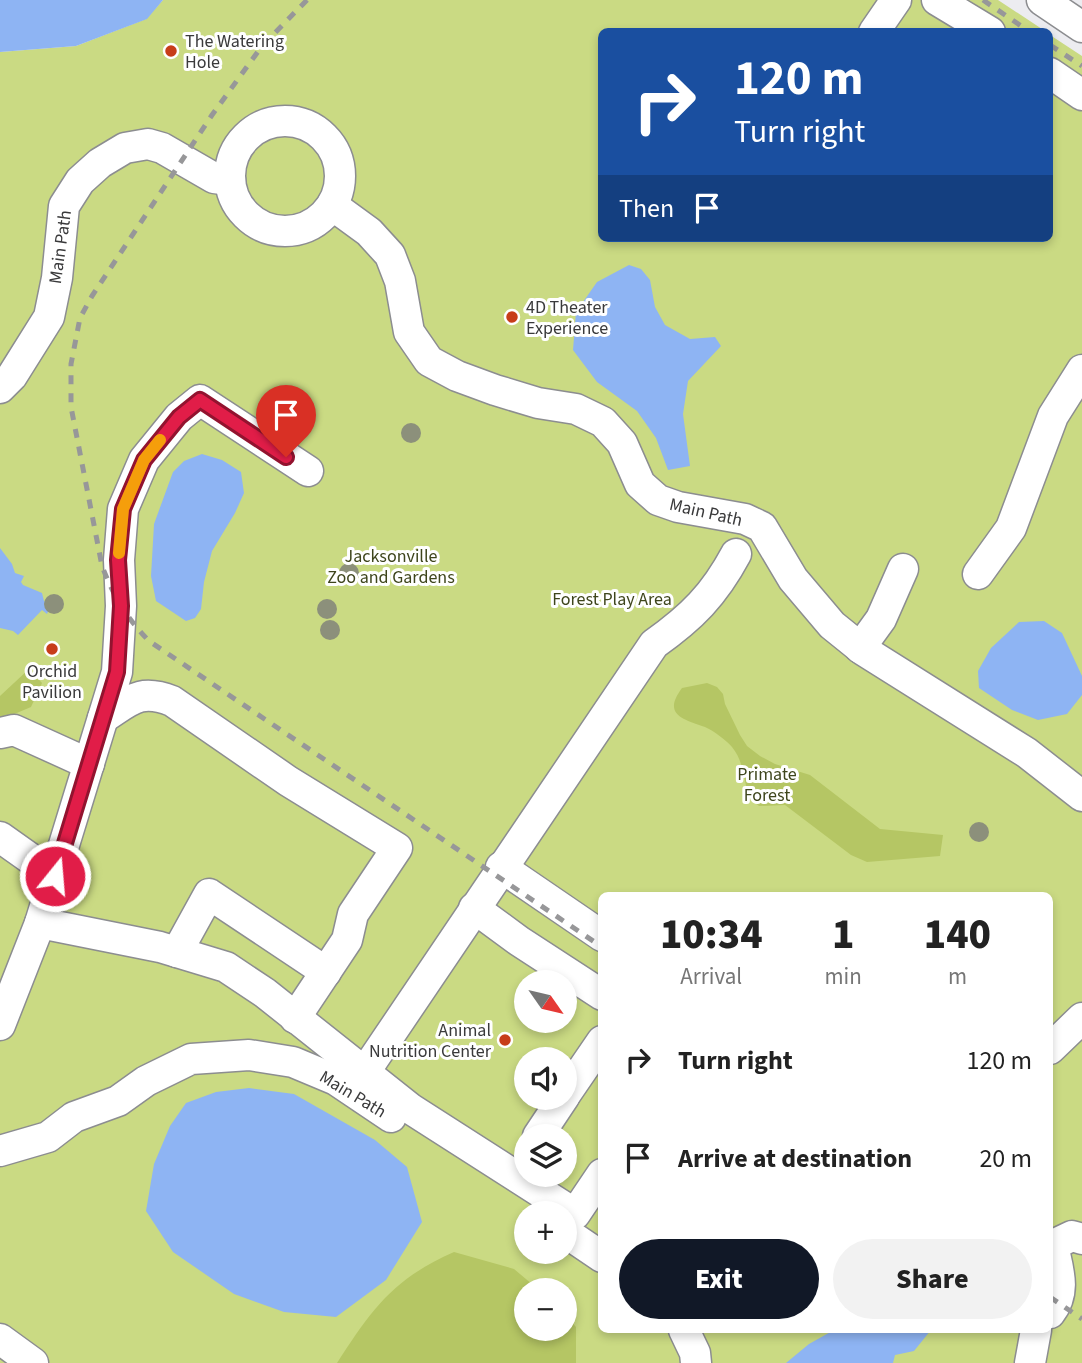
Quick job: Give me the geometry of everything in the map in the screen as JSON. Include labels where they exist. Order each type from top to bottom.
[{"type":"street","points":[[877,28],[896,0]]},
{"type":"street","points":[[937,0],[983,28]]},
{"type":"street","points":[[1042,0],[1082,27]]},
{"type":"street","points":[[1053,75],[1082,95]]},
{"type":"street","points":[[288,121],[306,125],[322,135],[334,150],[339,168],[339,187],[332,205],[320,218],[306,227],[289,231],[272,230],[256,223],[243,212],[234,197],[230,180],[231,163],[239,146],[251,132],[269,123],[288,121]]},
{"type":"street","name":"Main Path","points":[[0,388],[12,376],[49,317],[57,278],[64,206],[80,181],[100,163],[125,148],[148,144],[162,148],[214,178],[230,180]]},
{"type":"street","name":"Main Path","points":[[332,205],[369,232],[390,255],[400,281],[409,332],[429,361],[457,376],[495,390],[538,403],[576,409],[603,422],[622,443],[640,484],[657,500],[678,507],[745,519],[762,527],[793,579],[832,625],[860,648],[1027,753],[1068,785]]},
{"type":"street","points":[[978,574],[1011,528],[1053,416],[1082,370]]},
{"type":"street","points":[[0,1025],[40,923],[117,672],[121,606],[118,560],[123,509],[144,460],[179,417],[200,400],[308,471]]},
{"type":"street","points":[[364,1073],[654,644],[685,621],[707,600],[736,554]]},
{"type":"street","points":[[860,648],[881,619],[903,569]]},
{"type":"street","points":[[103,718],[134,698],[153,694],[172,701],[288,781],[397,849],[353,914],[347,940],[295,1018]]},
{"type":"street","points":[[0,733],[14,730],[89,764]]},
{"type":"street","points":[[0,837],[55,876]]},
{"type":"street","points":[[501,867],[598,933]]},
{"type":"street","points":[[177,952],[209,894],[326,972]]},
{"type":"street","points":[[474,908],[598,992]]},
{"type":"street","points":[[40,923],[177,952],[226,967],[265,993],[411,1109],[514,1160]]},
{"type":"street","points":[[1053,1046],[1082,1018]]},
{"type":"street","points":[[577,1078],[598,1047]]},
{"type":"street","name":"Main Path","points":[[0,1151],[48,1137],[74,1117],[118,1101],[156,1075],[191,1059],[249,1055],[293,1062],[336,1080],[518,1201]]},
{"type":"street","points":[[545,1187],[575,1214],[598,1180]]},
{"type":"street","points":[[1053,1309],[1058,1303],[1061,1287],[1053,1245],[1072,1236],[1082,1239]]},
{"type":"street","points":[[577,1240],[598,1254]]},
{"type":"street","points":[[685,1333],[695,1353],[696,1363]]},
{"type":"street","points":[[1030,1363],[1035,1333]]},
{"type":"street","points":[[0,1339],[33,1363]]},
{"type":"green space","name":"Jacksonville Zoo and Gardens","points":[[163,0],[998,0],[1040,28],[598,28],[598,242],[1053,242],[1053,37],[1082,56],[1082,1363],[0,1363],[0,52],[76,46],[146,19]]},
{"type":"green space","points":[[29,669],[42,683],[31,707],[0,720],[0,696]]},
{"type":"green space","name":"Primate Forest","points":[[707,683],[717,687],[723,694],[740,735],[747,746],[760,756],[775,764],[810,775],[880,829],[943,835],[940,856],[867,862],[851,855],[785,805],[759,806],[750,799],[742,766],[732,747],[712,731],[678,715],[675,710],[676,697],[682,688]]},
{"type":"green space","points":[[454,1252],[514,1269],[525,1278],[514,1278],[514,1341],[576,1341],[576,1363],[337,1363],[361,1327],[386,1297],[433,1262]]},
{"type":"water","points":[[0,0],[163,0],[147,19],[76,46],[0,52]]},
{"type":"water","points":[[629,265],[641,269],[650,280],[655,307],[665,325],[690,339],[715,337],[721,346],[688,381],[683,414],[690,466],[668,470],[656,438],[637,411],[597,382],[573,350],[576,312],[597,282]]},
{"type":"water","points":[[202,454],[222,460],[241,472],[244,493],[212,551],[201,609],[195,618],[186,621],[156,601],[151,576],[154,524],[173,472],[184,461]]},
{"type":"water","points":[[0,548],[15,573],[24,576],[21,582],[23,585],[42,593],[44,601],[51,605],[47,614],[42,610],[18,635],[0,628]]},
{"type":"water","points":[[1044,621],[1062,633],[1082,676],[1082,695],[1067,714],[1038,720],[1012,710],[979,688],[978,671],[991,648],[1019,622]]},
{"type":"water","points":[[249,1088],[294,1094],[375,1140],[407,1167],[422,1222],[386,1280],[336,1317],[284,1312],[234,1294],[173,1252],[146,1211],[154,1164],[170,1126],[186,1103],[216,1092]]},
{"type":"water","points":[[829,1333],[929,1333],[914,1351],[895,1355],[893,1363],[786,1363],[809,1344]]},
{"type":"railway","points":[[307,0],[262,46],[212,115],[80,318],[71,364],[71,407],[102,566],[121,606],[149,641],[598,944]]},
{"type":"railway","points":[[983,0],[1024,28]]},
{"type":"railway","points":[[1053,47],[1082,66]]},
{"type":"railway","points":[[1053,1299],[1082,1319]]},
{"type":"slow traffic","points":[[119,553],[123,509],[144,460],[160,440]]},
{"type":"place","name":"The Watering Hole","points":[[171,51]]},
{"type":"place","name":"4D Theater Experience","points":[[512,317]]},
{"type":"place","name":"Orchid Pavilion","points":[[52,649]]},
{"type":"place","name":"Animal Nutrition Center","points":[[505,1040]]},
{"type":"route","points":[[55,876],[117,672],[121,606],[118,560],[123,509],[144,460],[179,417],[200,400],[286,457]]},
{"type":"park label","name":"Forest Play Area","points":[[612,599]]}]
